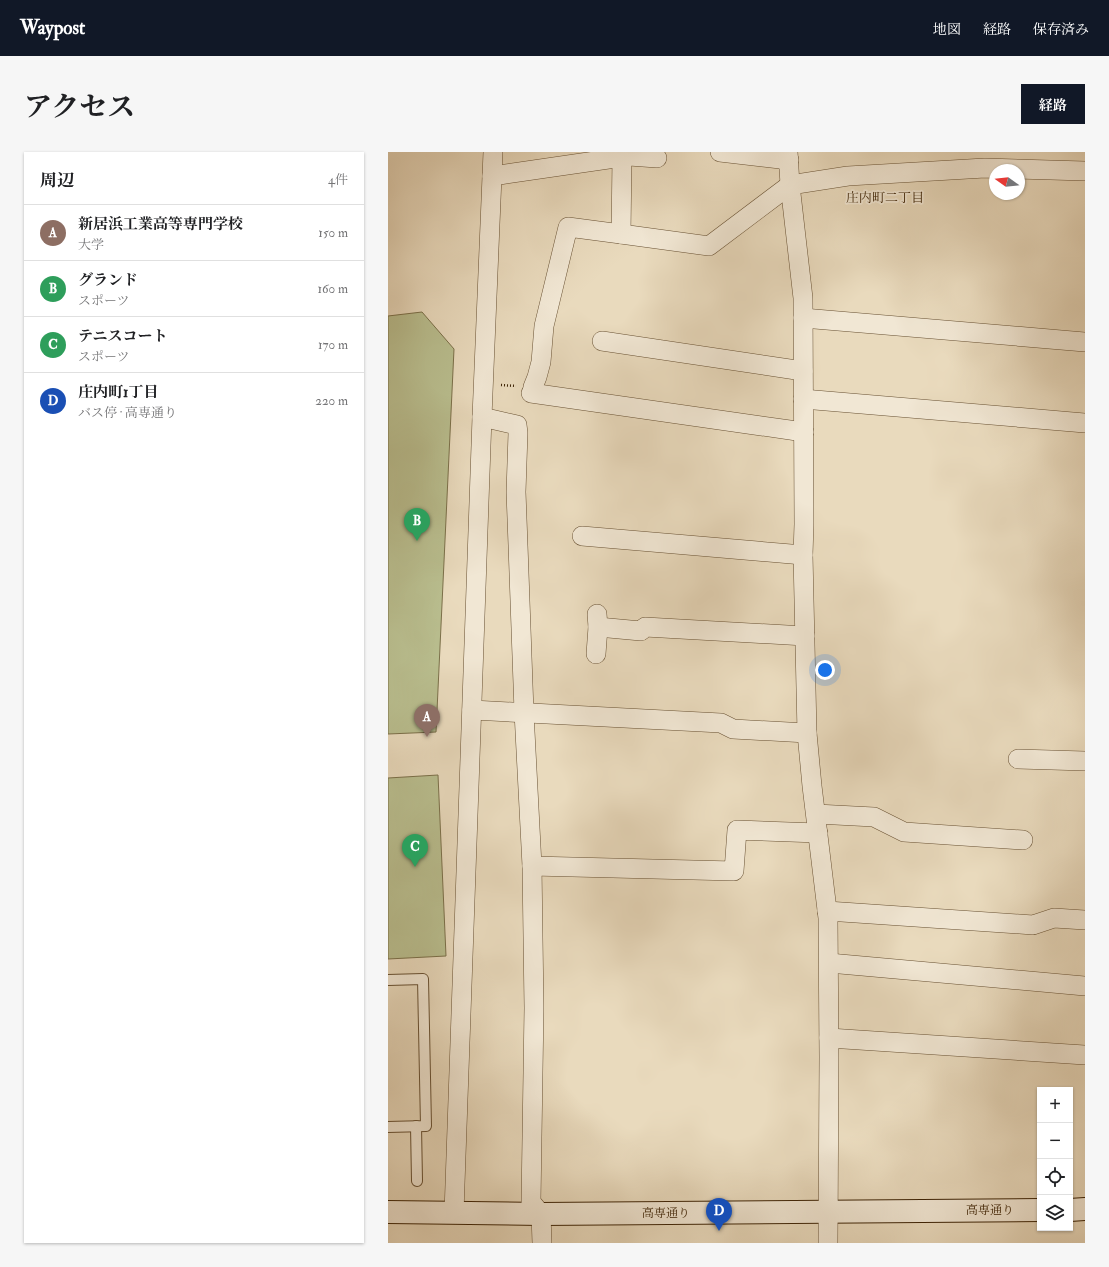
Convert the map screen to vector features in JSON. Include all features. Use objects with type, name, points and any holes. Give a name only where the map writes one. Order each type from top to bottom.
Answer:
[{"type":"street","points":[[454,1213],[482,417],[493,152]]},
{"type":"street","points":[[720,152],[788,156],[803,298],[803,554],[807,733],[827,911],[829,963],[828,1243]]},
{"type":"street","points":[[492,176],[629,156],[657,158]]},
{"type":"street","points":[[621,234],[622,158]]},
{"type":"street","points":[[804,432],[532,390],[541,362],[544,326],[568,227],[709,246],[790,185],[848,176],[985,168],[1085,171]]},
{"type":"street","points":[[803,318],[1085,342]]},
{"type":"street","points":[[602,341],[803,371]]},
{"type":"street","points":[[803,399],[1085,423]]},
{"type":"street","points":[[482,417],[517,425],[518,433],[516,492],[524,712],[532,866],[534,1008],[531,1202],[541,1214],[542,1243]]},
{"type":"street","points":[[582,536],[803,554]]},
{"type":"street","points":[[596,654],[597,621],[641,630],[645,627],[805,636]]},
{"type":"street","points":[[472,710],[721,723],[733,729],[807,733]]},
{"type":"street","points":[[1018,759],[1085,761]]},
{"type":"street","points":[[816,814],[874,817],[904,832],[1022,840]]},
{"type":"street","points":[[532,866],[734,871],[737,830],[818,833]]},
{"type":"street","points":[[827,911],[1033,926],[1054,918],[1085,920]]},
{"type":"street","points":[[829,963],[1085,986]]},
{"type":"street","points":[[829,1038],[1085,1056]]},
{"type":"street","name":"高専通り","points":[[388,1212],[541,1214],[1037,1210]]},
{"type":"street","points":[[1073,1210],[1085,1210]]},
{"type":"lane","points":[[388,980],[423,979],[426,1126],[388,1127]]},
{"type":"lane","points":[[416,1126],[417,1181]]},
{"type":"green space","points":[[422,312],[454,349],[436,732],[388,734],[388,316]]},
{"type":"green space","points":[[438,775],[446,956],[388,959],[388,778]]},
{"type":"place","name":"グランド","points":[[417,541]]},
{"type":"place","name":"新居浜工業高等専門学校","points":[[427,737]]},
{"type":"place","name":"テニスコート","points":[[415,867]]},
{"type":"place","name":"庄内町1丁目","points":[[719,1231]]},
{"type":"district","name":"庄内町二丁目","points":[[885,197]]}]
